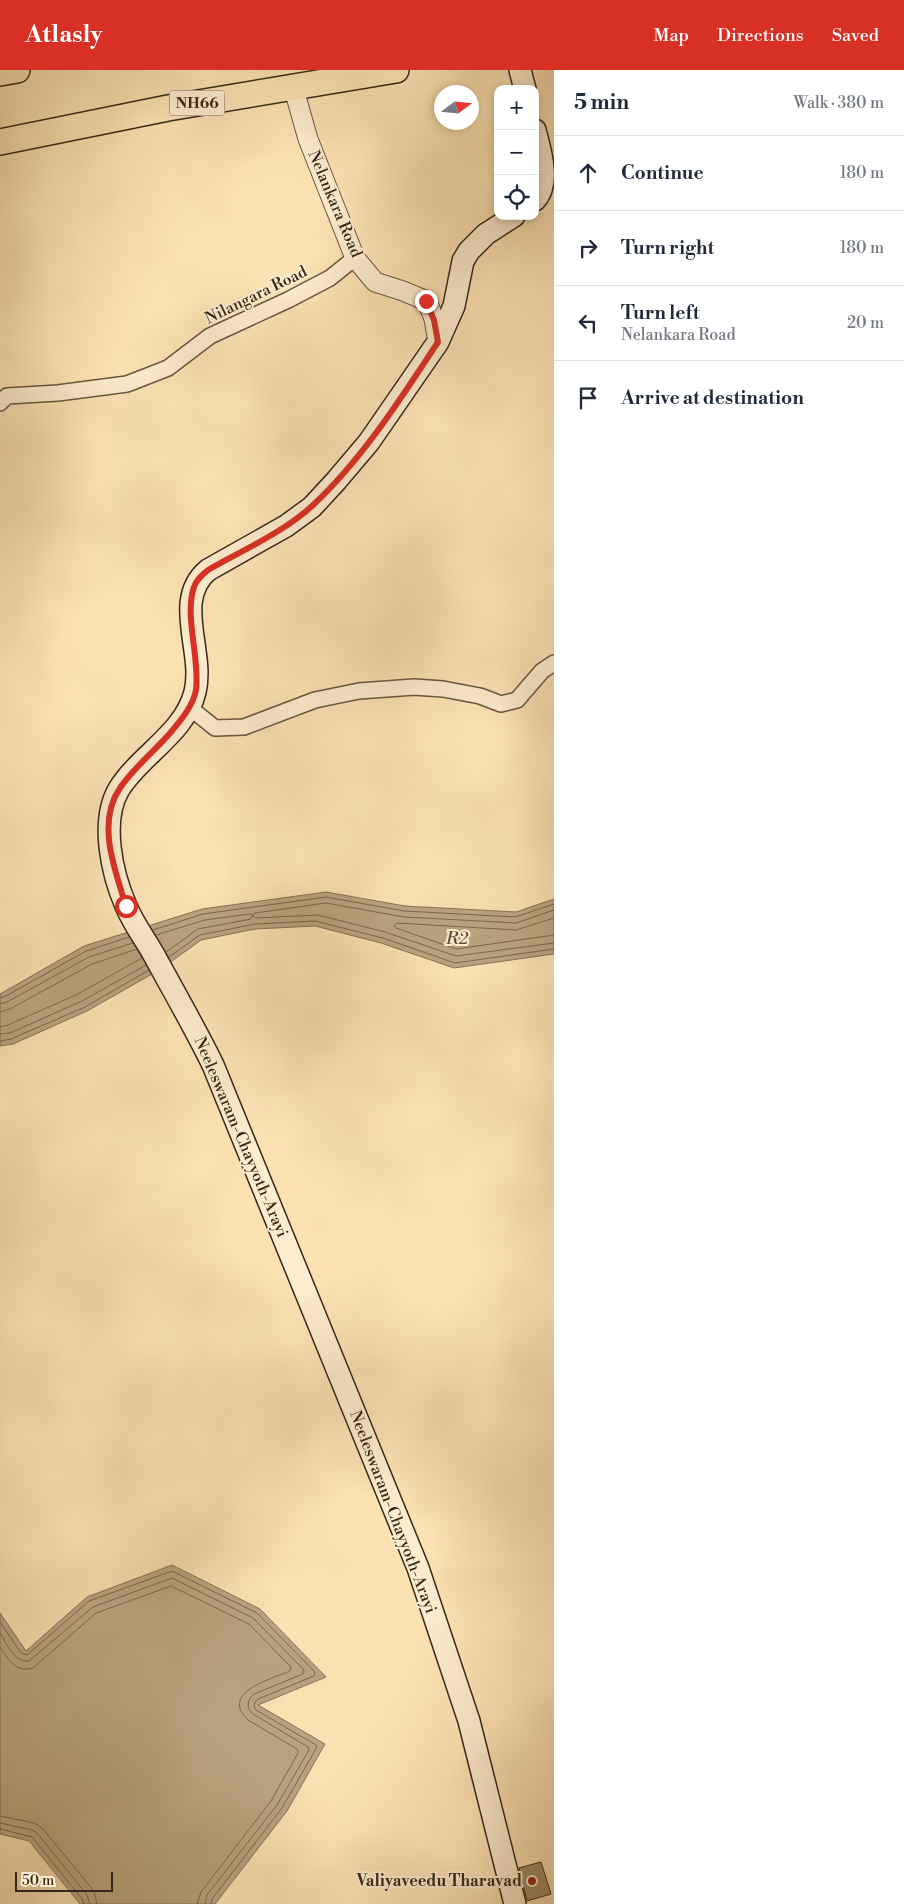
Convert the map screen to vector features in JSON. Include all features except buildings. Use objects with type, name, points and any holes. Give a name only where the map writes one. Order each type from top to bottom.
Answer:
[{"type":"highway","points":[[0,73],[17,70]]},
{"type":"highway","name":"NH66","points":[[0,142],[168,108],[396,70]]},
{"type":"main road","points":[[520,70],[524,85]]},
{"type":"main road","points":[[539,144],[549,180],[539,196]]},
{"type":"main road","name":"Neeleswaram-Chayyoth-Arayi","points":[[508,220],[486,234],[469,251],[463,261],[454,306],[438,342],[369,442],[312,507],[286,526],[199,577],[191,597],[197,676],[195,692],[189,707],[166,738],[119,789],[112,803],[108,829],[110,847],[126,906],[195,1028],[213,1065],[418,1568],[469,1721],[515,1904]]},
{"type":"street","name":"Nelankara Road","points":[[293,86],[308,139],[356,258],[375,282],[426,301],[434,320],[438,342]]},
{"type":"street","name":"Nilangara Road","points":[[0,403],[7,396],[58,393],[127,384],[168,368],[210,336],[288,300],[330,278],[356,258]]},
{"type":"street","points":[[189,707],[215,728],[244,727],[315,700],[359,691],[414,687],[443,689],[480,696],[501,704],[517,700],[542,671],[554,663]]},
{"type":"water","name":"R2","points":[[326,892],[405,906],[516,912],[554,899],[554,954],[454,968],[381,943],[315,926],[255,929],[201,940],[161,969],[87,1011],[13,1044],[0,1046],[0,994],[84,946],[202,909]]},
{"type":"water","points":[[172,1565],[260,1609],[326,1677],[258,1705],[325,1744],[287,1811],[215,1904],[80,1904],[29,1841],[0,1834],[0,1613],[26,1651],[87,1597]]},
{"type":"place","name":"Valiyaveedu Tharavad","points":[[532,1881]]},
{"type":"route","points":[[126,906],[110,847],[109,815],[112,803],[119,789],[182,718],[195,692],[197,657],[191,611],[191,597],[194,586],[199,577],[208,570],[286,526],[312,507],[369,442],[438,342],[434,320],[426,301]]}]
